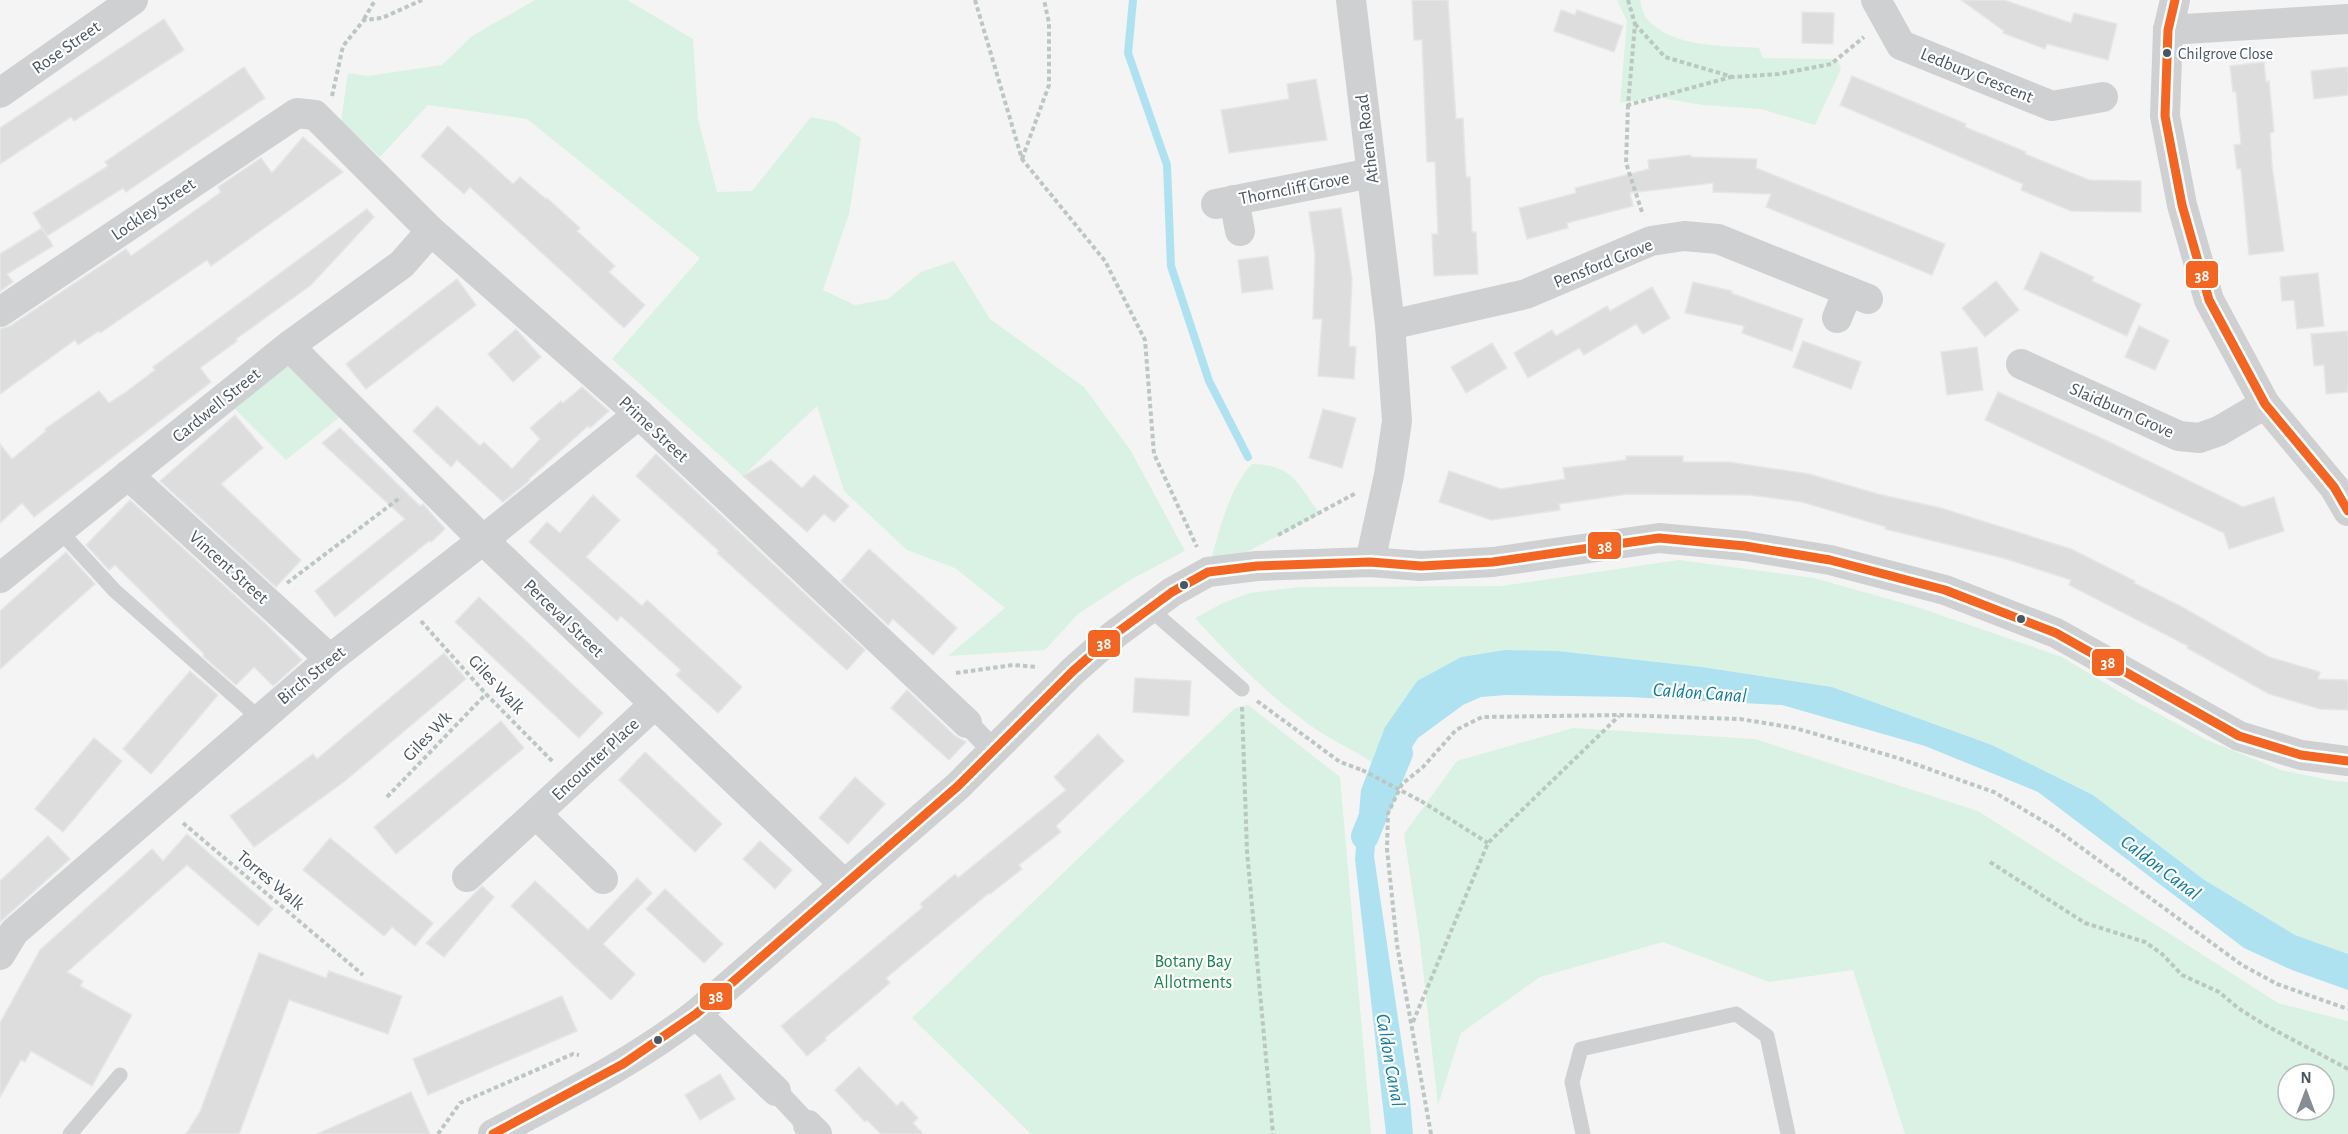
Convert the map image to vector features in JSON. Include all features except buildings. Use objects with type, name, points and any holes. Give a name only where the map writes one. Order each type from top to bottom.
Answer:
[{"type":"street","name":"Rose Street","points":[[1,91],[133,0]]},
{"type":"street","name":"Athena Road","points":[[1351,0],[1390,325],[1397,421],[1389,475],[1370,562]]},
{"type":"street","points":[[2175,0],[2168,30],[2165,116],[2182,205],[2209,300],[2265,404],[2334,487],[2348,511]]},
{"type":"street","name":"Ledbury Crescent","points":[[1880,7],[1901,45],[2052,106],[2087,108]]},
{"type":"street","points":[[2168,30],[2348,19]]},
{"type":"street","name":"Lockley Street","points":[[0,312],[297,113],[317,120]]},
{"type":"street","name":"Prime Street","points":[[317,120],[431,231],[639,414],[994,751]]},
{"type":"street","name":"Thorncliff Grove","points":[[1240,231],[1225,202],[1371,172]]},
{"type":"street","name":"Cardwell Street","points":[[0,578],[289,346],[402,264],[431,231]]},
{"type":"street","name":"Pensford Grove","points":[[1390,325],[1526,294],[1651,241],[1684,236],[1718,239],[1851,303]]},
{"type":"street","name":"Perceval Street","points":[[289,346],[483,540],[844,884]]},
{"type":"street","name":"Slaidburn Grove","points":[[2040,364],[2179,436],[2199,438],[2219,431],[2265,404]]},
{"type":"street","name":"Birch Street","points":[[0,955],[14,932],[259,718],[639,414]]},
{"type":"street","name":"Vincent Street","points":[[128,475],[330,659]]},
{"type":"street","points":[[493,1134],[624,1064],[666,1038],[958,786],[1073,671],[1116,634],[1172,592],[1208,572],[1257,566],[1370,562],[1421,566],[1493,562],[1659,538],[1745,546],[1830,560],[1945,590],[2055,633],[2239,736],[2301,755],[2348,761]]},
{"type":"street","name":"Encounter Place","points":[[467,877],[655,704]]},
{"type":"street","name":"Encounter Place","points":[[536,814],[603,879]]},
{"type":"street","points":[[696,1014],[812,1129]]},
{"type":"lane","points":[[59,530],[115,591],[259,718]]},
{"type":"lane","points":[[1150,609],[1242,689]]},
{"type":"lane","points":[[1583,1134],[1572,1082],[1581,1049],[1737,1014],[1767,1036],[1788,1134]]},
{"type":"lane","points":[[70,1134],[120,1075]]},
{"type":"path","points":[[364,20],[382,18],[422,0]]},
{"type":"path","points":[[975,0],[1022,159],[1105,261],[1145,340],[1154,454],[1208,572]]},
{"type":"path","points":[[1022,159],[1049,85],[1049,23],[1044,0]]},
{"type":"path","points":[[1628,0],[1635,24],[1626,163],[1651,241]]},
{"type":"path","points":[[317,120],[343,46],[364,20],[374,3]]},
{"type":"path","points":[[1628,105],[1733,77],[1779,74],[1831,64],[1865,37],[1880,7]]},
{"type":"path","points":[[1635,24],[1665,57],[1733,77]]},
{"type":"path","points":[[1273,538],[1389,475]]},
{"type":"path","points":[[265,600],[423,480]]},
{"type":"path","name":"Giles Walk","points":[[405,602],[486,694],[572,782]]},
{"type":"path","points":[[919,678],[1013,665],[1073,671]]},
{"type":"path","points":[[1242,689],[1340,762],[1362,770],[1421,801],[1488,843]]},
{"type":"path","points":[[1242,689],[1247,850],[1273,1134]]},
{"type":"path","name":"Giles Wk","points":[[387,796],[486,694]]},
{"type":"path","points":[[1412,1022],[1488,843],[1620,716]]},
{"type":"path","points":[[1431,1134],[1397,945],[1387,849],[1388,813],[1402,784],[1423,767],[1456,730],[1482,717],[1620,716],[1740,720],[1795,728],[1898,758],[1994,792],[2053,827],[2242,965],[2277,984],[2348,1009]]},
{"type":"path","name":"Torres Walk","points":[[161,805],[363,975]]},
{"type":"path","points":[[1990,862],[2085,923],[2145,942],[2162,954],[2182,975],[2219,992],[2238,1008],[2265,1025],[2348,1069]]},
{"type":"path","points":[[438,1134],[460,1103],[573,1054],[583,1055]]},
{"type":"green space","points":[[535,0],[627,0],[693,39],[698,119],[717,192],[752,191],[811,117],[836,122],[861,138],[849,214],[823,290],[855,305],[888,299],[921,272],[954,261],[990,319],[1084,387],[1131,451],[1185,551],[1130,580],[1078,614],[1045,650],[948,656],[1005,608],[955,568],[907,550],[844,491],[817,406],[743,476],[612,359],[700,258],[527,119],[428,105],[380,157],[341,121],[348,73],[368,76],[442,65],[472,36]]},
{"type":"green space","points":[[1617,0],[1640,0],[1646,18],[1657,28],[1684,40],[1699,44],[1759,48],[1763,58],[1837,59],[1841,69],[1815,125],[1761,109],[1702,105],[1657,97],[1620,103],[1627,21]]},
{"type":"green space","points":[[289,346],[351,408],[286,460],[224,398]]},
{"type":"green space","points":[[1252,464],[1266,465],[1286,472],[1299,485],[1320,514],[1208,572],[1230,500]]},
{"type":"green space","points":[[1679,560],[1814,578],[1917,607],[2062,657],[2133,700],[2207,740],[2281,770],[2348,782],[2348,954],[2295,935],[2203,879],[2093,795],[1992,745],[1832,687],[1702,667],[1558,651],[1505,650],[1461,657],[1417,681],[1385,727],[1372,762],[1320,732],[1286,707],[1239,664],[1195,618],[1225,602],[1250,593],[1300,587],[1502,586]]},
{"type":"green space","name":"Botany Bay Allotments","points":[[1248,705],[1340,777],[1371,1134],[1031,1134],[912,1018],[1235,708]]},
{"type":"green space","points":[[1573,728],[1755,739],[1978,811],[2278,1003],[2348,1021],[2348,1134],[1905,1134],[1853,970],[1769,982],[1663,942],[1540,977],[1461,1033],[1438,1105],[1419,934],[1404,834],[1457,761]]},
{"type":"water","points":[[1505,650],[1558,651],[1702,667],[1832,687],[1992,745],[2093,795],[2203,879],[2295,935],[2348,954],[2348,990],[2292,970],[2244,948],[2038,792],[1925,746],[1782,705],[1629,697],[1506,695],[1481,697],[1463,705],[1418,738],[1380,796],[1374,856],[1410,1099],[1413,1134],[1386,1134],[1355,859],[1361,790],[1385,727],[1417,681],[1461,657]]},
{"type":"waterway","points":[[1133,0],[1128,53],[1167,165],[1171,266],[1209,381],[1248,457]]},
{"type":"waterway","name":"Caldon Canal","points":[[1365,836],[1399,753]]},
{"type":"transit line","name":"38","points":[[2175,0],[2168,30],[2165,116],[2182,205],[2209,300],[2265,404],[2334,487],[2348,511]]},
{"type":"transit line","name":"38","points":[[493,1134],[623,1064],[696,1014],[958,786],[1073,671],[1115,634],[1172,592],[1208,572],[1257,566],[1370,562],[1421,566],[1493,562],[1659,538],[1745,546],[1830,560],[1945,590],[2056,633],[2239,736],[2301,755],[2348,761]]},
{"type":"place","name":"Chilgrove Close","points":[[2167,53]]}]
